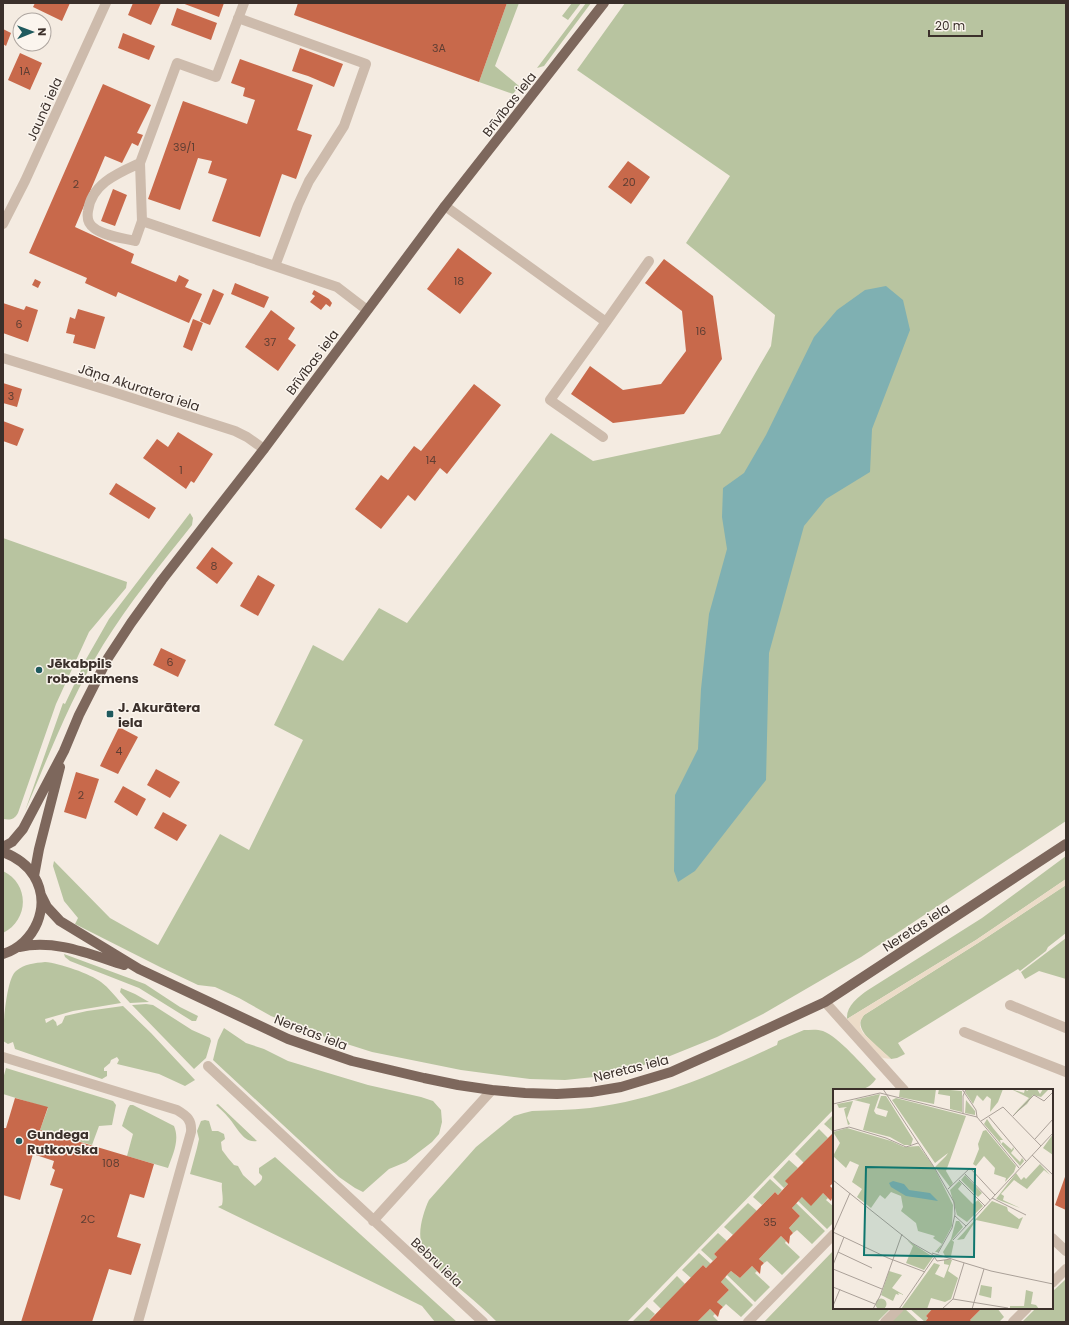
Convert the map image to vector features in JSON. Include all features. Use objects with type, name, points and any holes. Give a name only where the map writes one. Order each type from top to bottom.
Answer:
[{"type":"main road","name":"Brīvības iela","points":[[64,751],[79,715],[108,658],[162,580],[264,449],[445,206],[604,3]]},
{"type":"main road","points":[[3,847],[12,842],[23,829],[64,751]]},
{"type":"main road","points":[[34,876],[39,849],[64,751]]},
{"type":"main road","name":"Neretas iela","points":[[139,969],[281,1035],[332,1055],[370,1066],[424,1078],[492,1090],[549,1093],[591,1092],[621,1087],[671,1072],[703,1059],[825,1002],[1066,844]]},
{"type":"main road","points":[[3,852],[21,861],[34,876],[47,907],[60,921],[139,969]]},
{"type":"main road","points":[[8,954],[32,934],[40,915],[41,895]]},
{"type":"main road","points":[[8,954],[41,945],[62,946],[139,969]]},
{"type":"street","name":"Jaunā iela","points":[[3,224],[25,181],[106,3]]},
{"type":"street","points":[[140,163],[118,172],[105,181],[97,190],[91,199],[87,216],[89,223],[93,228],[109,235],[135,241],[142,221],[140,163],[177,63],[216,77],[244,3]]},
{"type":"street","points":[[238,18],[366,64],[344,126],[309,181],[298,205],[275,266]]},
{"type":"street","points":[[445,206],[606,322]]},
{"type":"street","points":[[142,221],[337,287],[367,310]]},
{"type":"street","points":[[603,437],[550,400],[649,261]]},
{"type":"street","name":"Jāņa Akuratera iela","points":[[3,358],[235,432],[247,437],[264,449]]},
{"type":"street","points":[[825,1002],[903,1089]]},
{"type":"street","points":[[1010,1005],[1066,1028]]},
{"type":"street","points":[[964,1032],[1066,1072]]},
{"type":"street","points":[[3,1057],[177,1110],[191,1122],[191,1132],[138,1322]]},
{"type":"street","name":"Bebru iela","points":[[208,1066],[483,1322]]},
{"type":"street","points":[[373,1221],[492,1090]]},
{"type":"street","points":[[748,1322],[833,1235]]},
{"type":"street","points":[[1053,1239],[1066,1250]]},
{"type":"street","points":[[1053,1282],[1066,1269]]},
{"type":"street","points":[[885,1322],[898,1309]]},
{"type":"street","points":[[1013,1322],[1026,1309]]},
{"type":"green space","points":[[507,3],[519,3],[495,66],[519,86],[513,94],[479,82]]},
{"type":"green space","points":[[572,3],[581,3],[568,20],[562,16]]},
{"type":"green space","points":[[586,3],[591,3],[544,66],[537,68]]},
{"type":"green space","points":[[625,3],[1066,3],[1066,821],[861,957],[763,1014],[717,1037],[670,1056],[632,1069],[594,1077],[565,1080],[530,1079],[461,1070],[372,1052],[328,1038],[271,1016],[239,998],[215,987],[198,985],[75,924],[78,918],[64,901],[53,866],[54,861],[110,918],[158,945],[220,834],[249,850],[303,740],[274,725],[313,645],[343,661],[379,608],[407,623],[551,433],[593,461],[720,434],[771,346],[775,315],[686,243],[730,176],[577,70]]},
{"type":"green space","points":[[190,513],[193,518],[192,525],[134,599],[113,629],[91,665],[61,726],[25,811],[63,703],[65,704],[81,668],[109,619]]},
{"type":"green space","points":[[3,538],[127,582],[126,588],[89,632],[56,704],[18,813],[12,819],[3,819]]},
{"type":"green space","points":[[1066,856],[1066,879],[976,940],[847,1019],[848,1010],[864,993],[982,918]]},
{"type":"green space","points":[[3,871],[12,877],[18,884],[22,893],[23,902],[22,911],[18,920],[12,927],[3,933]]},
{"type":"green space","points":[[1066,885],[1066,933],[1048,947],[1046,951],[1020,971],[1018,969],[898,1043],[905,1054],[897,1058],[891,1059],[868,1038],[861,1026],[861,1020],[864,1015]]},
{"type":"green space","points":[[1066,938],[1066,979],[1039,971],[1025,979],[1021,972]]},
{"type":"green space","points":[[64,954],[145,984],[180,1007],[198,1016],[196,1021],[192,1021],[139,988],[70,961]]},
{"type":"green space","points":[[45,962],[74,969],[96,979],[107,987],[121,1003],[73,1011],[45,1019],[46,1023],[53,1019],[57,1026],[62,1023],[65,1016],[123,1006],[151,1033],[195,1080],[185,1086],[159,1074],[117,1064],[119,1060],[117,1057],[111,1060],[110,1063],[104,1068],[104,1071],[107,1071],[107,1076],[102,1079],[15,1049],[13,1042],[8,1044],[3,1041],[7,993],[13,976],[16,971],[26,965]]},
{"type":"green space","points":[[121,988],[149,1002],[130,1003],[120,992]]},
{"type":"green space","points":[[132,1005],[153,1005],[192,1030],[210,1038],[211,1041],[206,1058],[194,1069]]},
{"type":"green space","points":[[224,1028],[246,1043],[264,1049],[288,1061],[368,1085],[433,1101],[441,1110],[442,1122],[439,1134],[432,1142],[406,1162],[389,1169],[363,1192],[339,1177],[213,1060],[218,1040]]},
{"type":"green space","points":[[804,1030],[821,1030],[829,1034],[843,1045],[876,1079],[872,1084],[863,1089],[833,1089],[833,1110],[627,1322],[497,1322],[446,1276],[428,1256],[421,1241],[420,1231],[423,1214],[429,1200],[476,1147],[514,1116],[532,1111],[583,1109],[616,1104],[663,1092],[731,1066],[777,1045],[778,1041]]},
{"type":"green space","points":[[6,1068],[113,1101],[116,1105],[112,1125],[99,1126],[92,1145],[40,1130],[48,1108],[3,1094],[3,1079]]},
{"type":"green space","points":[[218,1104],[257,1141],[248,1140],[244,1137],[231,1120],[216,1105]]},
{"type":"green space","points":[[130,1105],[133,1105],[174,1126],[176,1131],[176,1142],[168,1168],[127,1156],[133,1134],[122,1126]]},
{"type":"green space","points":[[833,1115],[833,1132],[824,1124]]},
{"type":"green space","points":[[201,1121],[209,1121],[212,1131],[218,1131],[224,1134],[225,1139],[221,1142],[222,1150],[234,1165],[238,1166],[243,1175],[255,1186],[261,1181],[262,1178],[259,1173],[259,1168],[275,1157],[457,1322],[435,1322],[422,1306],[218,1207],[222,1205],[223,1202],[222,1183],[190,1174],[199,1139],[197,1131]]},
{"type":"green space","points":[[819,1129],[828,1138],[804,1163],[795,1154]]},
{"type":"green space","points":[[789,1160],[798,1168],[786,1181],[788,1184],[784,1188],[773,1177]]},
{"type":"green space","points":[[770,1179],[782,1190],[778,1195],[775,1192],[762,1205],[753,1197]]},
{"type":"green space","points":[[823,1193],[828,1198],[826,1200],[833,1206],[833,1223],[827,1229],[798,1201],[802,1197]]},
{"type":"green space","points":[[748,1203],[757,1211],[733,1235],[724,1227]]},
{"type":"green space","points":[[796,1203],[825,1231],[812,1244],[797,1230],[793,1233],[789,1228],[800,1216],[792,1208]]},
{"type":"green space","points":[[718,1233],[727,1241],[714,1254],[717,1257],[713,1261],[701,1250]]},
{"type":"green space","points":[[781,1236],[786,1241],[785,1243],[800,1257],[782,1275],[767,1261],[764,1263],[759,1259]]},
{"type":"green space","points":[[833,1251],[833,1309],[890,1309],[877,1322],[764,1322]]},
{"type":"green space","points":[[699,1253],[711,1264],[706,1268],[703,1265],[691,1278],[682,1270]]},
{"type":"green space","points":[[752,1266],[757,1271],[755,1273],[770,1287],[755,1302],[727,1275],[731,1271],[740,1278]]},
{"type":"green space","points":[[677,1276],[685,1284],[661,1309],[653,1301]]},
{"type":"green space","points":[[725,1277],[753,1305],[741,1317],[726,1304],[723,1307],[717,1302],[729,1290],[721,1282]]},
{"type":"green space","points":[[1066,1279],[1066,1322],[1022,1322],[1035,1309],[1053,1309],[1053,1291]]},
{"type":"green space","points":[[647,1307],[655,1314],[648,1322],[632,1322]]},
{"type":"green space","points":[[710,1309],[715,1314],[713,1316],[719,1322],[697,1322]]},
{"type":"green space","points":[[903,1309],[905,1309],[919,1322],[891,1322]]},
{"type":"green space","points":[[910,1309],[932,1309],[926,1316],[928,1318],[925,1322]]},
{"type":"green space","points":[[981,1309],[998,1309],[1004,1317],[999,1322],[972,1322],[970,1320]]},
{"type":"shaded area","points":[[1066,879],[1066,885],[864,1015],[860,1022],[860,1027],[863,1033],[891,1059],[880,1056],[847,1019],[976,940]]},
{"type":"water","points":[[886,286],[903,300],[910,330],[872,429],[870,472],[826,499],[804,526],[769,653],[766,780],[695,871],[678,882],[674,871],[675,795],[698,749],[701,689],[709,614],[727,549],[722,517],[723,488],[744,473],[766,435],[814,337],[837,310],[865,290]]},
{"type":"building","points":[[35,3],[70,3],[62,21],[52,16],[52,12],[43,12],[33,7]]},
{"type":"building","points":[[133,3],[161,3],[151,25],[128,15]]},
{"type":"building","points":[[182,3],[224,3],[219,17]]},
{"type":"building","points":[[298,3],[507,3],[479,82],[294,15]]},
{"type":"building","points":[[177,8],[217,23],[211,40],[171,25]]},
{"type":"building","points":[[3,29],[11,33],[6,46],[3,44]]},
{"type":"building","points":[[123,33],[155,46],[149,60],[118,48]]},
{"type":"building","points":[[300,48],[343,64],[334,87],[292,71]]},
{"type":"building","points":[[20,53],[42,63],[30,90],[8,80]]},
{"type":"building","points":[[240,59],[313,85],[297,130],[312,135],[296,179],[282,174],[260,237],[212,221],[227,179],[208,173],[212,161],[198,158],[180,210],[148,199],[183,101],[247,124],[255,100],[243,96],[245,88],[231,83]]},
{"type":"building","points":[[103,84],[151,105],[137,133],[143,135],[138,146],[132,143],[122,163],[105,156],[75,227],[134,254],[131,263],[176,282],[179,275],[189,280],[185,287],[202,294],[189,323],[118,292],[116,297],[85,283],[87,278],[29,253]]},
{"type":"building","points":[[628,161],[650,177],[631,204],[608,187]]},
{"type":"building","points":[[113,189],[127,195],[115,226],[101,221]]},
{"type":"building","points":[[458,248],[492,273],[460,314],[427,289]]},
{"type":"building","points":[[664,259],[713,296],[722,359],[684,414],[613,423],[571,394],[590,366],[623,390],[661,384],[686,351],[682,311],[645,283]]},
{"type":"building","points":[[35,279],[41,282],[38,288],[32,285]]},
{"type":"building","points":[[235,283],[269,297],[264,308],[231,294]]},
{"type":"building","points":[[213,289],[224,294],[210,325],[200,321]]},
{"type":"building","points":[[314,290],[329,299],[332,303],[330,307],[326,304],[321,310],[310,302],[315,296],[312,294]]},
{"type":"building","points":[[3,303],[24,310],[26,306],[38,310],[28,342],[3,333]]},
{"type":"building","points":[[78,309],[105,317],[95,349],[73,343],[75,335],[66,333],[70,317],[75,319]]},
{"type":"building","points":[[271,310],[295,328],[288,339],[296,345],[278,371],[245,347]]},
{"type":"building","points":[[193,319],[203,323],[192,351],[183,347]]},
{"type":"building","points":[[3,383],[22,389],[17,407],[3,403]]},
{"type":"building","points":[[474,384],[501,405],[447,474],[440,468],[415,501],[408,495],[381,529],[355,509],[381,475],[388,480],[414,446],[421,451]]},
{"type":"building","points":[[3,421],[24,429],[17,446],[3,441]]},
{"type":"building","points":[[178,432],[213,454],[194,483],[191,481],[186,489],[143,458],[157,439],[168,447]]},
{"type":"building","points":[[116,483],[156,508],[149,519],[109,494]]},
{"type":"building","points":[[212,547],[233,563],[217,584],[196,568]]},
{"type":"building","points":[[258,575],[275,585],[258,616],[240,606]]},
{"type":"building","points":[[161,648],[186,660],[178,677],[153,665]]},
{"type":"building","points":[[119,727],[138,737],[118,774],[100,766]]},
{"type":"building","points":[[156,769],[180,782],[170,798],[147,785]]},
{"type":"building","points":[[76,772],[99,779],[86,819],[64,812]]},
{"type":"building","points":[[123,786],[146,799],[137,816],[114,802]]},
{"type":"building","points":[[163,812],[187,825],[177,841],[154,828]]},
{"type":"building","points":[[15,1098],[48,1107],[40,1130],[154,1164],[144,1198],[130,1194],[117,1237],[141,1244],[131,1275],[109,1269],[92,1322],[21,1322],[63,1189],[50,1185],[55,1170],[52,1168],[54,1161],[33,1154],[20,1200],[3,1195],[3,1128],[6,1128]]},
{"type":"building","points":[[833,1133],[833,1183],[830,1186],[833,1189],[833,1195],[831,1201],[823,1193],[811,1206],[802,1197],[792,1208],[800,1216],[789,1228],[793,1233],[790,1236],[789,1244],[781,1236],[759,1259],[764,1263],[761,1266],[760,1274],[752,1266],[740,1278],[731,1271],[721,1282],[729,1290],[717,1302],[723,1307],[720,1310],[718,1317],[710,1309],[697,1322],[648,1322],[703,1265],[706,1268],[717,1257],[714,1254],[775,1192],[778,1195],[788,1184],[785,1181]]},
{"type":"building","points":[[1066,1174],[1066,1210],[1055,1205]]},
{"type":"building","points":[[932,1309],[981,1309],[970,1320],[972,1322],[925,1322],[928,1318],[926,1316]]},
{"type":"place","name":"Jēkabpils robežakmens","points":[[39,670]]},
{"type":"place","name":"J. Akurātera iela","points":[[110,714]]},
{"type":"place","name":"Gundega Rutkovska","points":[[19,1141]]}]
